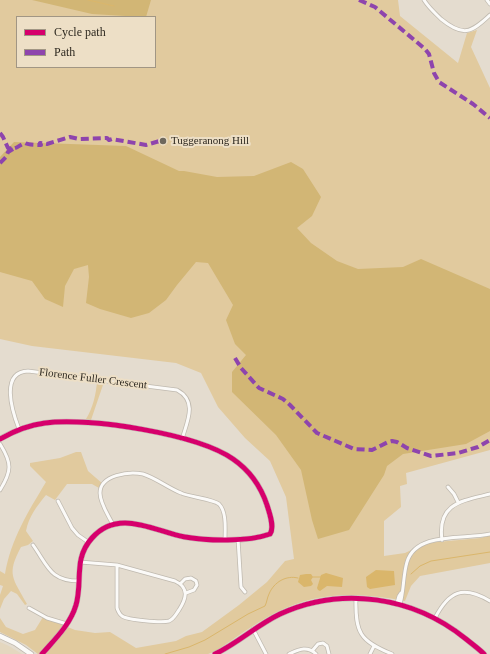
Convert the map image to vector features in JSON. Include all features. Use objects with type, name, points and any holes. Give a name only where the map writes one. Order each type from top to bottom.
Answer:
[{"type":"street","points":[[424,0],[432,11],[450,26],[458,30],[464,31],[473,29],[490,15]]},
{"type":"street","points":[[487,0],[490,4]]},
{"type":"street","name":"Florence Fuller Crescent","points":[[7,385],[15,374],[28,371],[177,390],[187,398],[190,407],[182,439]]},
{"type":"street","points":[[6,392],[20,430]]},
{"type":"street","points":[[0,439],[20,430],[44,423],[74,422],[124,427],[182,439],[214,449],[234,460],[248,472],[262,493],[270,515],[272,532],[268,535],[238,539],[225,540],[185,537],[124,522],[102,529],[88,542],[83,552],[80,562],[76,603],[67,624],[42,654]]},
{"type":"street","points":[[0,444],[6,453],[10,465],[8,476],[0,490]]},
{"type":"street","points":[[113,525],[101,498],[100,493],[102,487],[107,481],[119,474],[136,473],[151,478],[182,494],[218,503],[224,512],[225,540]]},
{"type":"street","points":[[448,487],[458,502]]},
{"type":"street","points":[[442,540],[443,518],[450,508],[458,502],[490,494]]},
{"type":"street","points":[[58,501],[72,528],[78,535],[88,542]]},
{"type":"street","points":[[398,604],[398,596],[401,593],[406,565],[411,552],[424,542],[490,534]]},
{"type":"street","points":[[238,539],[240,587],[245,592]]},
{"type":"street","points":[[33,545],[54,574],[63,580],[79,580]]},
{"type":"street","points":[[80,562],[116,565],[154,575],[180,584],[186,593],[184,602],[176,616],[168,621],[162,622],[124,617],[118,613],[116,565]]},
{"type":"street","points":[[180,584],[187,578],[192,578],[196,581],[194,590],[186,593]]},
{"type":"street","points":[[435,618],[446,601],[456,594],[468,592],[474,593],[490,601]]},
{"type":"street","points":[[356,598],[356,617],[362,635],[374,646],[392,654]]},
{"type":"street","points":[[216,654],[274,617],[295,608],[325,600],[356,598],[381,600],[398,604],[435,618],[476,645],[483,654]]},
{"type":"street","points":[[29,608],[47,618],[67,624]]},
{"type":"street","points":[[253,630],[266,654]]},
{"type":"street","points":[[0,636],[20,646],[31,654]]},
{"type":"street","points":[[312,651],[316,645],[323,643],[327,646],[329,654]]},
{"type":"street","points":[[370,654],[374,646]]},
{"type":"street","points":[[288,654],[304,648],[316,654]]},
{"type":"shaded area","points":[[0,0],[398,0],[400,16],[458,63],[467,33],[477,30],[471,47],[490,88],[490,450],[406,473],[407,484],[400,486],[401,507],[384,521],[384,556],[405,553],[426,543],[481,538],[490,535],[490,563],[420,576],[411,586],[405,601],[371,596],[339,595],[323,597],[291,606],[252,626],[216,651],[208,654],[38,654],[26,645],[0,632],[0,618],[6,627],[23,634],[35,630],[43,617],[75,630],[95,633],[110,632],[136,648],[176,641],[186,636],[202,632],[267,582],[285,561],[294,559],[286,497],[270,461],[245,438],[218,407],[201,373],[176,363],[32,346],[0,339]]},
{"type":"shaded area","points":[[32,0],[151,0],[146,16],[92,14]]},
{"type":"shaded area","points":[[14,142],[126,146],[179,171],[217,177],[254,176],[291,162],[303,169],[321,197],[312,216],[297,228],[311,243],[337,261],[358,269],[403,267],[421,259],[490,289],[490,431],[466,444],[403,454],[387,466],[384,475],[349,530],[318,539],[312,520],[301,470],[276,435],[232,392],[232,372],[246,355],[235,344],[226,320],[233,305],[208,263],[196,262],[166,300],[149,313],[131,318],[100,309],[86,303],[89,277],[88,265],[74,269],[65,286],[63,307],[45,299],[32,281],[0,272],[0,157]]},
{"type":"shaded area","points":[[97,382],[104,382],[91,420],[86,419],[94,401]]},
{"type":"shaded area","points":[[76,452],[81,452],[88,471],[103,484],[99,488],[92,484],[67,484],[55,500],[46,495],[34,512],[27,526],[26,531],[33,541],[28,545],[21,547],[14,564],[13,576],[27,604],[25,605],[17,594],[11,591],[4,599],[0,609],[0,595],[3,586],[0,585],[0,571],[5,574],[11,549],[16,537],[46,482],[30,466],[30,463],[60,458]]},
{"type":"shaded area","points":[[376,570],[394,571],[395,585],[370,589],[367,587],[366,577]]},
{"type":"shaded area","points":[[326,573],[343,578],[342,587],[327,586],[320,591],[318,590],[317,588],[321,575]]},
{"type":"shaded area","points":[[311,574],[313,577],[311,580],[313,584],[311,586],[304,587],[298,582],[300,575]]},
{"type":"shaded area","points":[[0,642],[9,646],[22,654],[0,654]]},
{"type":"waterway","points":[[88,0],[114,6]]},
{"type":"waterway","points":[[411,574],[420,566],[431,561],[490,552]]},
{"type":"waterway","points":[[313,577],[321,577]]},
{"type":"waterway","points":[[165,654],[189,647],[205,640],[248,614],[265,606],[271,590],[277,583],[281,580],[289,578],[298,578]]},
{"type":"marked path","points":[[359,0],[375,7],[425,49],[429,54],[434,73],[439,82],[473,104],[490,118]]},
{"type":"marked path","points":[[0,133],[8,148],[15,148],[25,143],[30,145],[41,145],[40,143],[47,144],[70,137],[79,139],[107,138],[109,140],[112,139],[146,145],[163,140]]},
{"type":"marked path","points":[[0,163],[6,157],[8,152],[13,149]]},
{"type":"marked path","points":[[235,358],[241,368],[259,388],[283,399],[317,433],[354,449],[372,450],[392,441],[431,456],[458,453],[478,447],[490,440]]},
{"type":"cycle path","points":[[0,439],[33,425],[65,422],[115,425],[142,429],[195,442],[216,450],[233,459],[244,468],[254,479],[261,492],[267,505],[271,520],[272,528],[270,534],[240,540],[216,540],[185,537],[137,524],[125,523],[113,524],[102,529],[92,538],[82,554],[80,562],[78,596],[70,619],[62,631],[42,654]]},
{"type":"cycle path","points":[[215,654],[232,645],[263,623],[280,614],[303,605],[327,600],[352,598],[376,600],[400,605],[423,613],[445,624],[484,654]]},
{"type":"place","name":"Tuggeranong Hill","points":[[163,141]]}]
